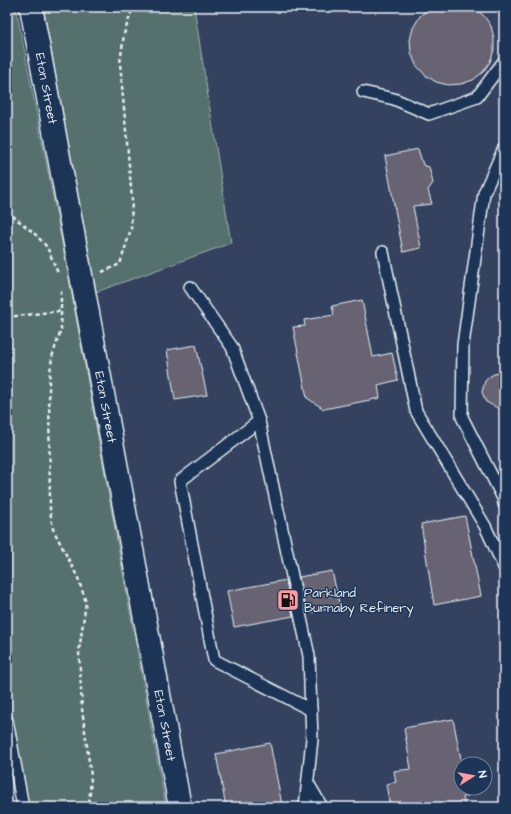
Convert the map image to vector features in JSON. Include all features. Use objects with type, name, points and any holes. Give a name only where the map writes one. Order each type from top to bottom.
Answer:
[{"type":"street","name":"Eton Street","points":[[31,7],[180,807]]},
{"type":"lane","points":[[363,92],[394,99],[429,114],[477,97],[504,61]]},
{"type":"lane","points":[[504,148],[484,193],[463,345],[462,417],[503,498],[504,504]]},
{"type":"lane","points":[[383,252],[416,411],[485,526],[504,567]]},
{"type":"lane","points":[[190,287],[232,347],[260,421],[309,656],[312,740],[305,807]]},
{"type":"lane","points":[[260,421],[180,481],[214,660],[311,710]]},
{"type":"lane","points":[[7,720],[23,807]]},
{"type":"lane","points":[[308,783],[322,807]]},
{"type":"path","points":[[99,273],[120,264],[131,229],[132,199],[120,63],[124,34],[133,7]]},
{"type":"path","points":[[7,211],[36,235],[43,243],[58,274]]},
{"type":"path","points":[[61,288],[61,330],[52,357],[49,380],[50,510],[53,529],[78,578],[86,602],[79,651],[82,710],[92,776],[89,807]]},
{"type":"path","points":[[7,317],[60,311]]},
{"type":"shaded area","points":[[194,7],[504,7],[504,807],[194,807],[96,292],[231,243]]},
{"type":"green space","points":[[7,7],[16,7],[69,279],[166,807],[23,807],[7,720]]},
{"type":"green space","points":[[43,7],[194,7],[231,243],[96,292]]},
{"type":"building","points":[[430,7],[474,7],[484,16],[491,26],[494,38],[494,50],[490,62],[483,72],[473,80],[461,84],[448,85],[436,82],[425,75],[416,65],[411,53],[410,40],[413,28],[420,16]]},
{"type":"building","points":[[418,149],[423,165],[429,167],[433,183],[428,190],[432,204],[413,206],[421,248],[403,252],[385,156]]},
{"type":"building","points":[[362,300],[373,357],[392,353],[398,380],[378,385],[380,398],[324,409],[307,398],[293,327],[305,326],[304,320],[334,315],[332,306]]},
{"type":"building","points":[[196,345],[207,395],[175,400],[167,350]]},
{"type":"building","points":[[504,372],[504,411],[486,402],[482,392],[485,381],[489,377],[494,374]]},
{"type":"building","points":[[465,516],[481,596],[434,605],[421,524]]},
{"type":"building","points":[[332,571],[340,607],[307,613],[299,577]]},
{"type":"building","points":[[286,580],[293,616],[234,627],[227,591]]},
{"type":"building","points":[[453,719],[460,756],[453,756],[453,796],[468,796],[463,797],[465,807],[390,807],[386,784],[396,782],[394,771],[411,769],[404,728]]},
{"type":"building","points":[[270,743],[282,805],[272,807],[226,807],[216,754]]},
{"type":"place","name":"Parkland Burnaby Refinery","points":[[288,600]]}]
